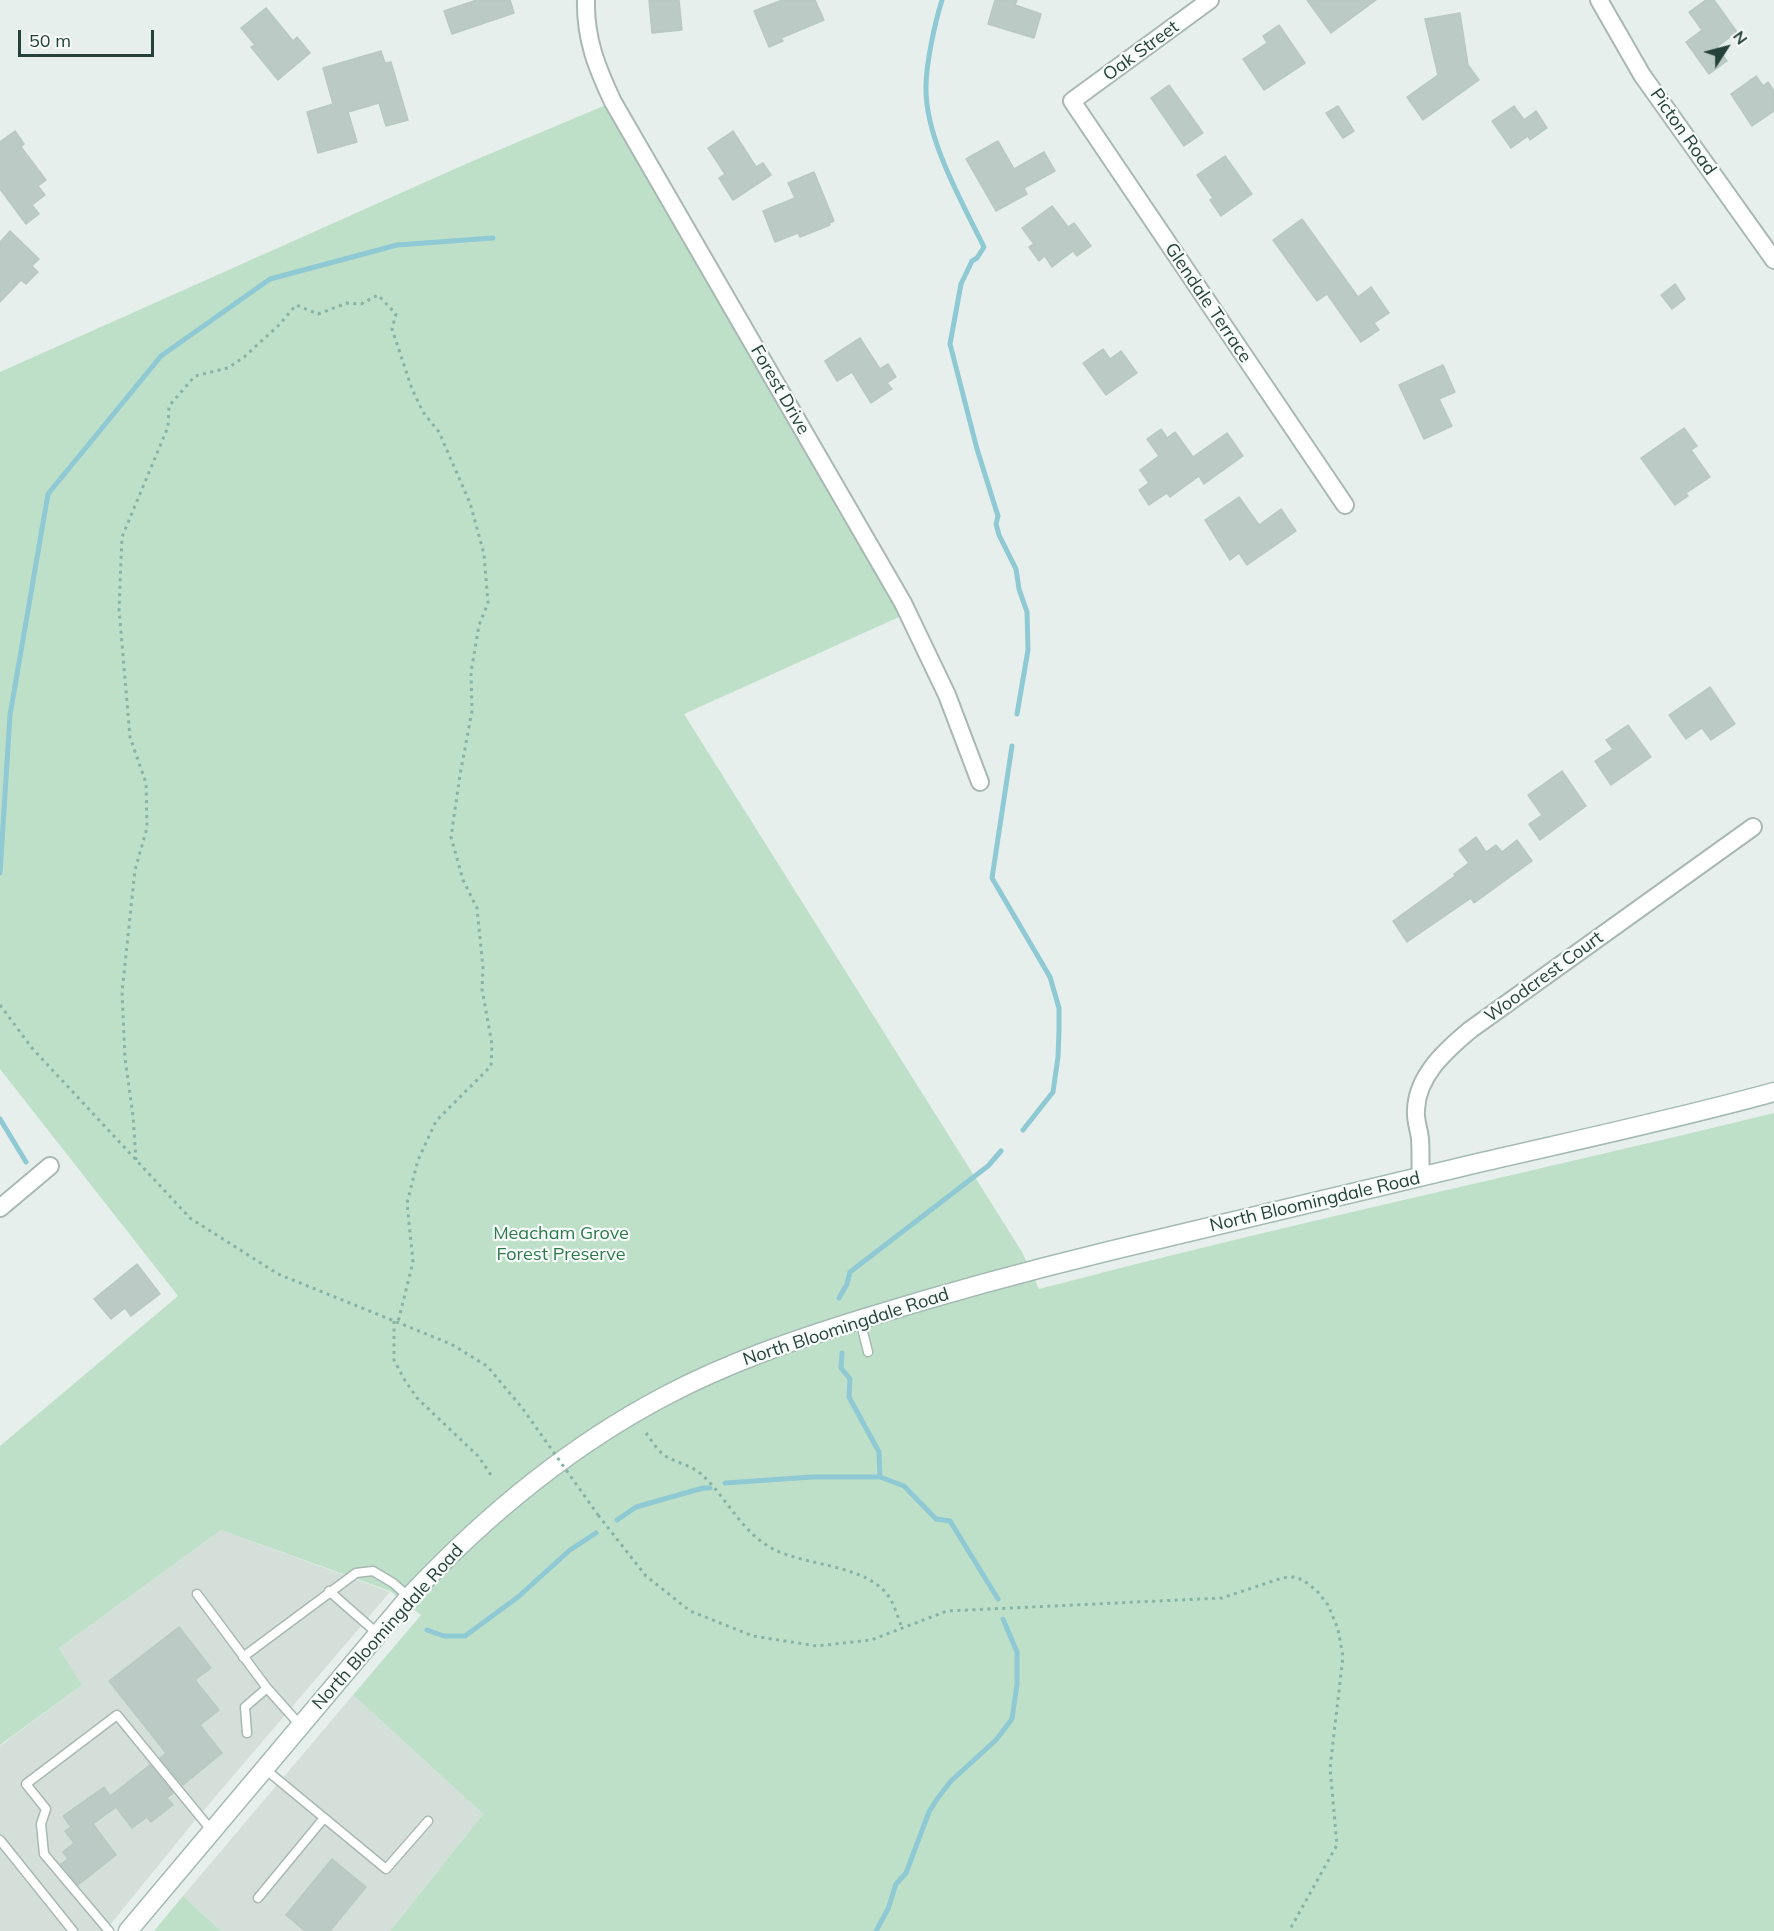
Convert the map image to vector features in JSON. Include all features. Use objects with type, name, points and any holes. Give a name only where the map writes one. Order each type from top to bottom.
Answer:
[{"type":"main road","name":"North Bloomingdale Road","points":[[128,1931],[409,1597],[452,1552],[508,1502],[573,1452],[666,1395],[738,1362],[810,1335],[1050,1265],[1774,1092]]},
{"type":"street","name":"Forest Drive","points":[[586,0],[586,22],[595,64],[613,102],[903,603],[947,695],[980,782]]},
{"type":"street","name":"Oak Street","points":[[1072,101],[1210,0]]},
{"type":"street","name":"Picton Road","points":[[1599,0],[1642,75],[1774,260]]},
{"type":"street","name":"Glendale Terrace","points":[[1072,101],[1345,505]]},
{"type":"street","name":"Woodcrest Court","points":[[1421,1176],[1420,1139],[1416,1111],[1420,1089],[1430,1070],[1449,1048],[1470,1030],[1753,827]]},
{"type":"street","points":[[0,1208],[50,1167]]},
{"type":"lane","points":[[860,1319],[868,1352]]},
{"type":"lane","points":[[243,1657],[356,1573],[373,1571],[393,1582],[409,1597]]},
{"type":"lane","points":[[329,1591],[378,1634]]},
{"type":"lane","points":[[197,1594],[267,1688],[301,1726]]},
{"type":"lane","points":[[247,1733],[245,1707],[267,1688]]},
{"type":"lane","points":[[109,1931],[44,1854],[41,1824],[46,1809],[26,1784],[117,1715],[212,1831]]},
{"type":"lane","points":[[265,1768],[386,1869],[428,1821]]},
{"type":"lane","points":[[258,1898],[324,1818]]},
{"type":"lane","points":[[0,1840],[73,1931]]},
{"type":"path","points":[[136,1160],[125,1058],[122,992],[135,870],[147,828],[146,783],[130,737],[118,609],[122,537],[168,427],[169,406],[195,376],[228,368],[244,357],[296,305],[318,314],[347,303],[361,303],[378,294],[396,314],[392,329],[412,389],[423,412],[439,432],[470,503],[484,554],[488,603],[479,625],[471,672],[472,711],[459,775],[451,837],[463,880],[477,908],[483,968],[482,989],[492,1044],[491,1066],[436,1120],[418,1160],[407,1203],[413,1262],[396,1322],[394,1360],[417,1398],[478,1456],[490,1475]]},
{"type":"path","points":[[0,1005],[32,1048],[190,1218],[278,1274],[451,1344],[487,1366],[523,1409],[598,1515],[646,1576],[690,1611],[753,1636],[817,1646],[871,1640],[947,1611],[1222,1598],[1282,1578],[1293,1577],[1303,1580],[1317,1591],[1328,1605],[1338,1629],[1343,1657],[1329,1768],[1337,1845],[1289,1931]]},
{"type":"path","points":[[646,1433],[658,1450],[667,1457],[699,1472],[719,1493],[739,1521],[772,1549],[792,1557],[847,1571],[871,1581],[892,1602],[902,1628]]},
{"type":"shaded area","points":[[221,1530],[390,1592],[192,1824],[105,1931],[0,1931],[0,1746],[82,1685],[59,1648]]},
{"type":"shaded area","points":[[353,1695],[483,1814],[390,1931],[221,1931],[183,1896]]},
{"type":"green space","name":"Meacham Grove Forest Preserve","points":[[613,102],[908,613],[684,714],[1022,1252],[1039,1289],[1222,1243],[1774,1113],[1774,1931],[390,1931],[483,1814],[353,1695],[421,1615],[390,1591],[221,1530],[59,1648],[82,1685],[0,1745],[0,1446],[178,1296],[0,1069],[0,372],[468,163]]},
{"type":"green space","points":[[183,1896],[221,1931],[154,1931]]},
{"type":"building","points":[[477,0],[510,0],[514,13],[452,34],[444,11]]},
{"type":"building","points":[[649,0],[679,0],[682,30],[652,33]]},
{"type":"building","points":[[782,0],[815,0],[824,20],[781,38],[783,41],[769,47],[754,11]]},
{"type":"building","points":[[995,0],[1017,0],[1015,5],[1041,14],[1034,38],[988,24]]},
{"type":"building","points":[[1307,0],[1376,0],[1331,33]]},
{"type":"building","points":[[1706,0],[1714,0],[1737,32],[1717,47],[1727,61],[1709,74],[1686,42],[1702,30],[1689,12]]},
{"type":"building","points":[[266,8],[293,41],[297,37],[310,53],[278,80],[251,47],[255,45],[241,28]]},
{"type":"building","points":[[1460,13],[1468,65],[1479,80],[1423,120],[1407,97],[1438,75],[1425,19]]},
{"type":"building","points":[[1279,25],[1305,63],[1264,90],[1243,59],[1267,43],[1263,36]]},
{"type":"building","points":[[381,51],[385,63],[391,62],[408,120],[386,126],[379,103],[348,112],[357,142],[318,153],[307,112],[333,104],[323,68]]},
{"type":"building","points":[[1756,76],[1763,86],[1768,82],[1774,91],[1774,111],[1752,126],[1731,94]]},
{"type":"building","points":[[1169,85],[1203,133],[1184,146],[1151,98]]},
{"type":"building","points":[[1338,106],[1354,131],[1343,138],[1326,113]]},
{"type":"building","points":[[1514,106],[1524,120],[1536,111],[1547,128],[1530,140],[1528,136],[1511,148],[1492,121]]},
{"type":"building","points":[[15,131],[24,144],[21,147],[46,180],[38,186],[45,195],[32,205],[39,214],[26,224],[0,189],[0,142]]},
{"type":"building","points":[[733,131],[756,167],[763,163],[771,175],[733,200],[719,178],[725,174],[708,148]]},
{"type":"building","points":[[998,141],[1014,169],[1044,152],[1055,171],[1024,188],[1027,194],[996,211],[966,159]]},
{"type":"building","points":[[1225,156],[1252,194],[1221,216],[1210,200],[1213,198],[1197,175]]},
{"type":"building","points":[[814,172],[834,221],[829,223],[830,225],[800,237],[798,233],[775,242],[763,211],[795,198],[788,183]]},
{"type":"building","points":[[1052,206],[1068,227],[1074,223],[1091,246],[1077,256],[1073,251],[1052,267],[1045,256],[1039,261],[1029,247],[1034,244],[1022,228]]},
{"type":"building","points":[[1302,219],[1358,297],[1371,287],[1389,313],[1374,323],[1379,330],[1361,342],[1327,294],[1317,301],[1273,240]]},
{"type":"building","points":[[10,231],[39,259],[32,266],[38,272],[26,284],[21,280],[0,302],[0,242]]},
{"type":"building","points":[[1675,284],[1685,299],[1672,309],[1661,295]]},
{"type":"building","points":[[860,338],[880,369],[888,364],[896,377],[887,383],[892,389],[871,403],[852,372],[837,381],[825,361]]},
{"type":"building","points":[[1103,349],[1110,359],[1121,351],[1137,373],[1106,395],[1083,363]]},
{"type":"building","points":[[1443,365],[1455,392],[1439,399],[1452,426],[1424,439],[1399,385]]},
{"type":"building","points":[[1684,428],[1697,446],[1691,450],[1710,477],[1686,493],[1688,496],[1675,505],[1641,458]]},
{"type":"building","points":[[1161,429],[1167,438],[1175,432],[1193,457],[1227,433],[1243,456],[1204,484],[1199,476],[1170,497],[1167,493],[1149,505],[1139,490],[1149,483],[1140,470],[1159,456],[1147,439]]},
{"type":"building","points":[[1239,497],[1259,525],[1281,509],[1296,531],[1247,565],[1239,553],[1230,560],[1205,520]]},
{"type":"building","points":[[1710,687],[1735,724],[1711,740],[1702,728],[1686,739],[1669,715]]},
{"type":"building","points":[[1628,725],[1651,757],[1611,785],[1595,761],[1613,749],[1606,740]]},
{"type":"building","points":[[1562,771],[1586,806],[1540,840],[1529,824],[1542,815],[1528,795]]},
{"type":"building","points":[[1476,837],[1486,852],[1496,845],[1502,852],[1517,840],[1532,861],[1474,903],[1471,898],[1407,942],[1393,921],[1455,876],[1454,874],[1469,863],[1459,850]]},
{"type":"building","points":[[137,1264],[160,1294],[131,1316],[125,1308],[111,1319],[94,1299]]},
{"type":"building","points":[[179,1627],[211,1668],[195,1680],[219,1710],[200,1725],[222,1753],[183,1785],[160,1758],[166,1753],[109,1681]]},
{"type":"building","points":[[150,1765],[173,1793],[167,1798],[173,1805],[151,1822],[147,1817],[132,1828],[116,1807],[93,1824],[116,1855],[78,1885],[61,1864],[68,1859],[63,1852],[74,1843],[65,1831],[71,1827],[63,1816],[104,1787],[110,1796]]},
{"type":"building","points":[[332,1859],[366,1887],[330,1931],[305,1931],[286,1915]]},
{"type":"waterway","points":[[942,0],[928,67],[927,107],[946,169],[984,247],[977,258],[972,261],[961,284],[950,344],[977,449],[998,516],[996,524],[999,535],[1016,569],[1019,589],[1027,612],[1028,650],[1017,714]]},
{"type":"waterway","points":[[0,873],[10,715],[48,494],[161,356],[270,279],[397,245],[493,238]]},
{"type":"waterway","points":[[1012,746],[992,878],[1050,977],[1059,1008],[1058,1057],[1053,1092],[1023,1130]]},
{"type":"waterway","points":[[0,1119],[26,1162]]},
{"type":"waterway","points":[[839,1298],[847,1284],[850,1272],[988,1166],[1001,1151]]},
{"type":"waterway","points":[[842,1353],[841,1368],[850,1379],[849,1397],[879,1452],[880,1477]]},
{"type":"waterway","points":[[725,1483],[812,1477],[880,1477],[904,1486],[936,1519],[950,1521],[998,1599]]},
{"type":"waterway","points":[[617,1520],[636,1507],[710,1488]]},
{"type":"waterway","points":[[427,1630],[444,1636],[465,1636],[518,1597],[570,1550],[596,1533]]},
{"type":"waterway","points":[[876,1931],[888,1909],[896,1884],[906,1873],[929,1812],[937,1799],[951,1781],[996,1740],[1012,1719],[1017,1684],[1017,1652],[1003,1619]]}]
